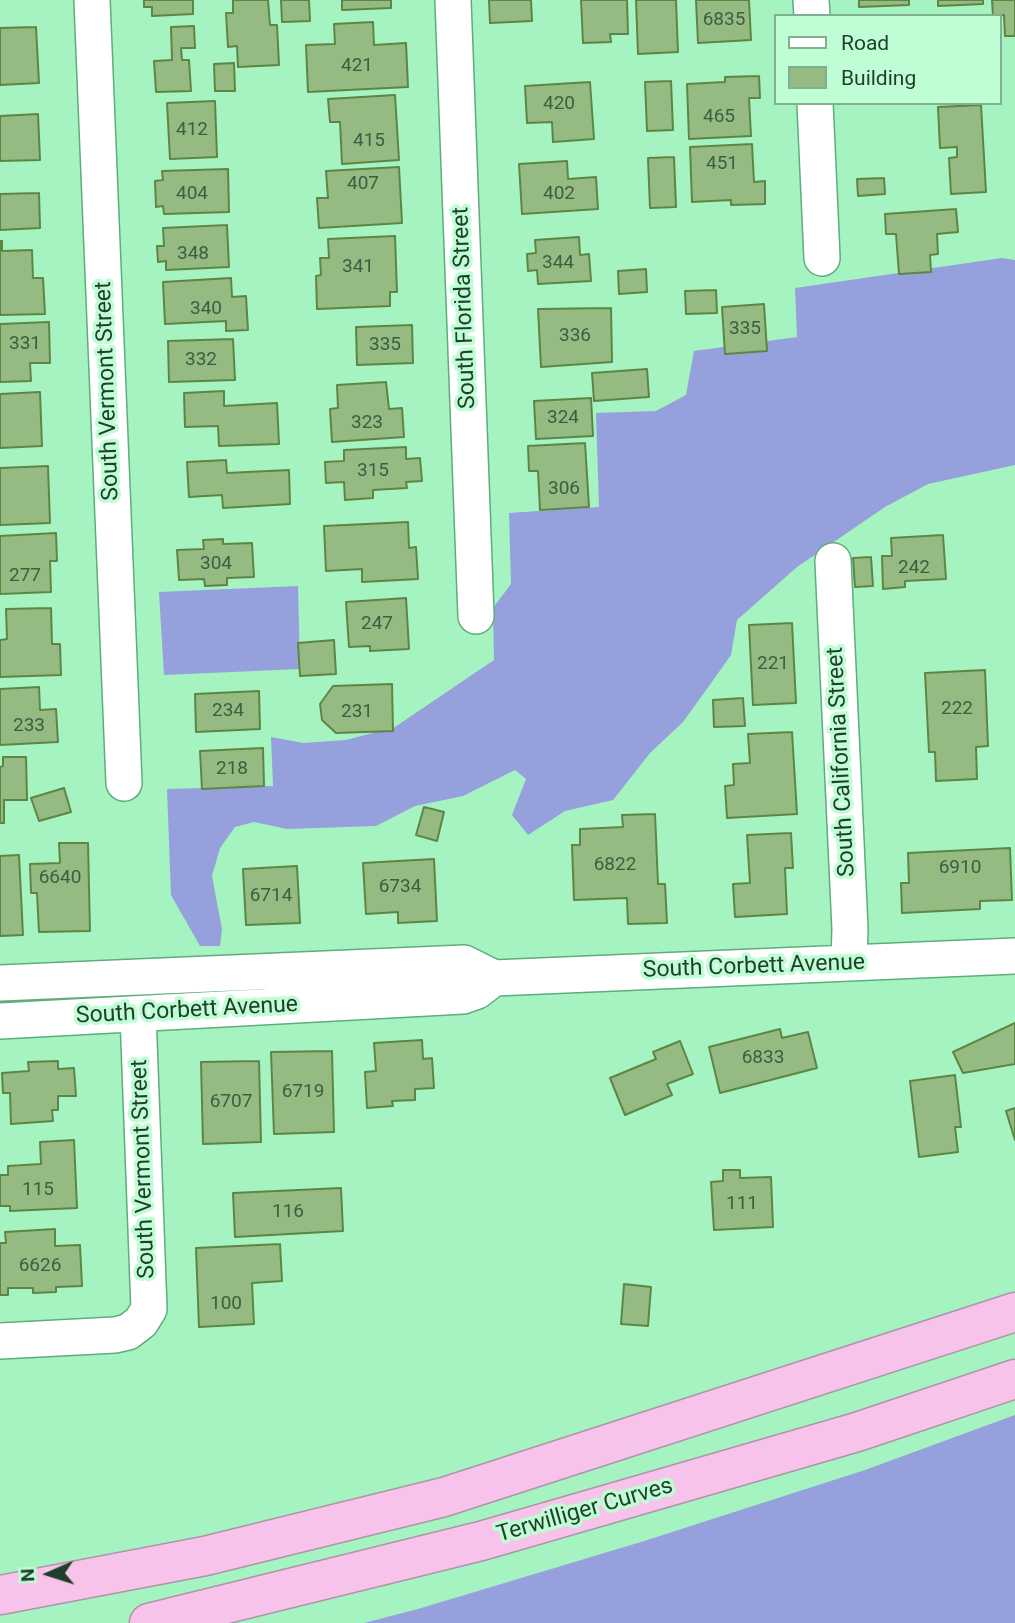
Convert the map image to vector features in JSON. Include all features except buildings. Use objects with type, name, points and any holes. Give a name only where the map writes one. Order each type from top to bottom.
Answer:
[{"type":"highway","points":[[0,1595],[205,1556],[444,1497],[1015,1312]]},
{"type":"highway","name":"Terwilliger Curves","points":[[149,1623],[481,1541],[857,1432],[1015,1379]]},
{"type":"street","name":"South Vermont Street","points":[[92,0],[124,783]]},
{"type":"street","name":"South Florida Street","points":[[453,0],[477,616]]},
{"type":"street","points":[[816,105],[822,258]]},
{"type":"street","name":"South California Street","points":[[833,561],[850,929],[849,963]]},
{"type":"street","name":"South Corbett Avenue","points":[[0,983],[464,963],[494,978],[1015,956]]},
{"type":"street","name":"South Corbett Avenue","points":[[0,1021],[463,996],[477,991],[494,978]]},
{"type":"street","name":"South Vermont Street","points":[[0,1341],[115,1335],[128,1332],[141,1322],[149,1309],[138,1014]]},
{"type":"shaded area","points":[[1002,258],[1015,260],[1015,465],[928,484],[885,507],[797,567],[737,620],[731,655],[683,722],[650,753],[613,800],[565,811],[528,835],[512,815],[526,779],[515,770],[463,796],[415,806],[376,826],[287,829],[254,822],[235,827],[220,848],[212,876],[222,929],[220,946],[200,946],[171,895],[167,789],[273,786],[271,737],[303,743],[346,740],[395,727],[494,660],[493,608],[511,584],[509,513],[599,507],[596,413],[656,411],[686,395],[694,351],[797,337],[795,288]]},
{"type":"shaded area","points":[[298,586],[300,669],[164,675],[159,592]]},
{"type":"shaded area","points":[[1015,1415],[1015,1623],[364,1623],[641,1542],[865,1470]]}]
